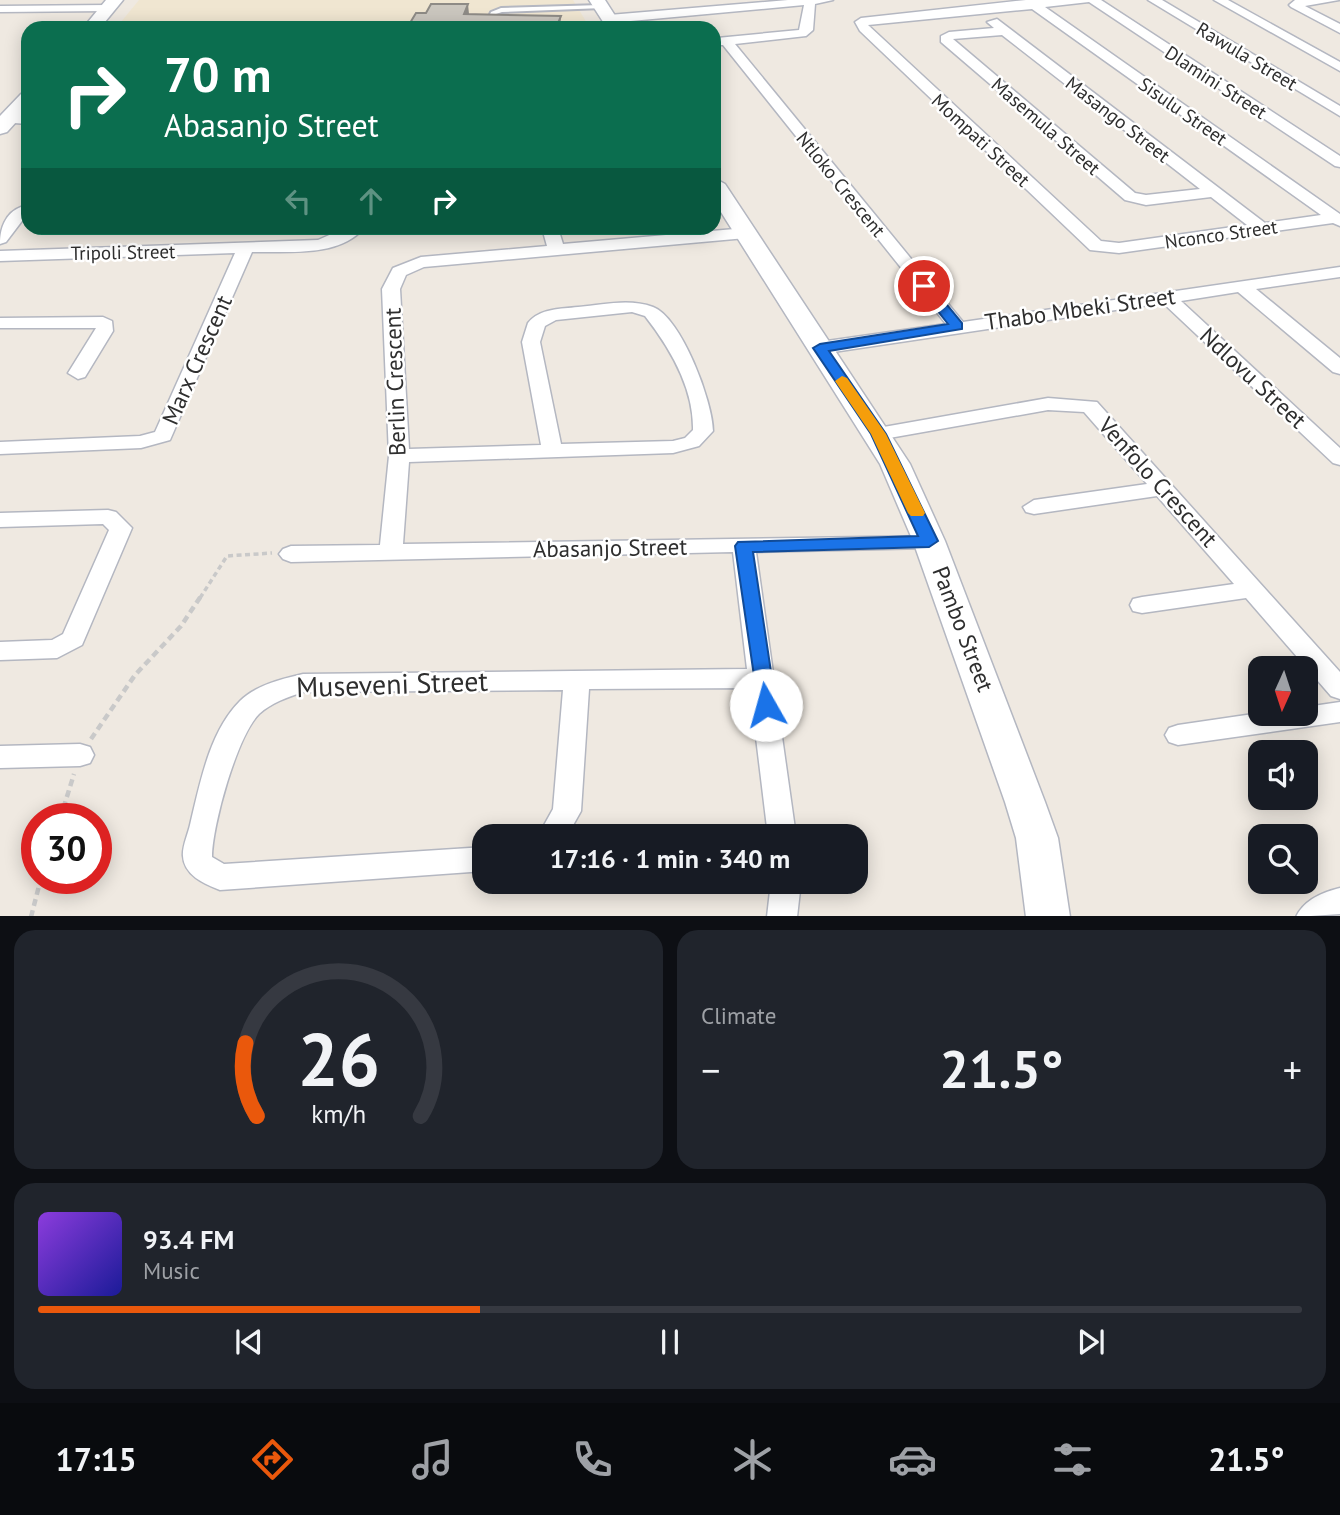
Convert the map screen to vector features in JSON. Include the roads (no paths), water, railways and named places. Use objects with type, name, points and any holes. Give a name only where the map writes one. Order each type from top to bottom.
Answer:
[{"type":"street","points":[[605,14],[821,0]]},
{"type":"street","name":"Ntloko Crescent","points":[[721,42],[805,32],[821,0]]},
{"type":"street","points":[[975,9],[1030,2],[1085,0]]},
{"type":"street","name":"Dlamini Street","points":[[1093,0],[1340,163]]},
{"type":"street","name":"Rawula Street","points":[[1154,0],[1340,112]]},
{"type":"street","points":[[1220,0],[1340,67]]},
{"type":"street","points":[[1333,0],[1297,3],[1296,6],[1340,29]]},
{"type":"street","name":"Sisulu Street","points":[[1030,2],[1338,219]]},
{"type":"street","points":[[0,9],[29,4],[112,4]]},
{"type":"street","points":[[97,21],[112,4]]},
{"type":"street","name":"Mompati Street","points":[[975,9],[864,20],[861,24],[1086,239],[1105,248]]},
{"type":"street","name":"Masango Street","points":[[975,9],[1261,228]]},
{"type":"street","name":"Masemula Street","points":[[1004,31],[946,39],[1130,197],[1162,198],[1212,192]]},
{"type":"street","name":"Ntloko Crescent","points":[[721,43],[957,326]]},
{"type":"street","points":[[3,124],[21,105]]},
{"type":"street","points":[[3,124],[21,121]]},
{"type":"street","name":"Pambo Street","points":[[721,195],[878,434],[929,541],[990,700],[1037,838],[1048,916]]},
{"type":"street","points":[[0,212],[21,212]]},
{"type":"street","points":[[0,239],[21,215]]},
{"type":"street","name":"Nconco Street","points":[[1105,248],[1338,219]]},
{"type":"street","name":"Berlin Crescent","points":[[391,550],[399,456],[391,289],[399,272],[421,262],[746,233]]},
{"type":"street","name":"Tripoli Street","points":[[0,256],[323,245],[342,235]]},
{"type":"street","points":[[552,235],[556,250]]},
{"type":"street","name":"Marx Crescent","points":[[0,448],[141,442],[163,436],[245,249]]},
{"type":"street","name":"Thabo Mbeki Street","points":[[820,348],[1340,272]]},
{"type":"street","points":[[1241,286],[1340,368]]},
{"type":"street","name":"Ndlovu Street","points":[[1167,297],[1340,459]]},
{"type":"street","points":[[399,456],[673,447],[698,437],[703,431],[704,406],[686,366],[651,312],[633,307],[566,313],[552,315],[537,323],[530,342],[552,449]]},
{"type":"street","points":[[0,323],[103,322],[106,325],[104,331],[78,373]]},
{"type":"street","name":"Venfolo Crescent","points":[[878,434],[1048,404],[1090,406],[1340,689]]},
{"type":"street","points":[[1034,507],[1164,488]]},
{"type":"street","points":[[0,520],[108,517],[121,528],[73,639],[57,649],[0,651]]},
{"type":"street","name":"Abasanjo Street","points":[[291,554],[929,541]]},
{"type":"street","points":[[744,546],[781,824]]},
{"type":"street","points":[[1142,605],[1253,589]]},
{"type":"street","name":"Museveni Street","points":[[472,860],[220,877],[200,865],[197,855],[227,744],[237,725],[259,700],[281,689],[303,683],[763,678]]},
{"type":"street","points":[[559,824],[567,811],[577,679]]},
{"type":"street","points":[[1178,736],[1340,712]]},
{"type":"street","points":[[0,757],[80,755]]},
{"type":"street","points":[[782,916],[785,894]]},
{"type":"street","points":[[1311,916],[1331,903],[1340,901]]},
{"type":"lane","points":[[491,19],[493,13],[501,10],[605,14]]}]
